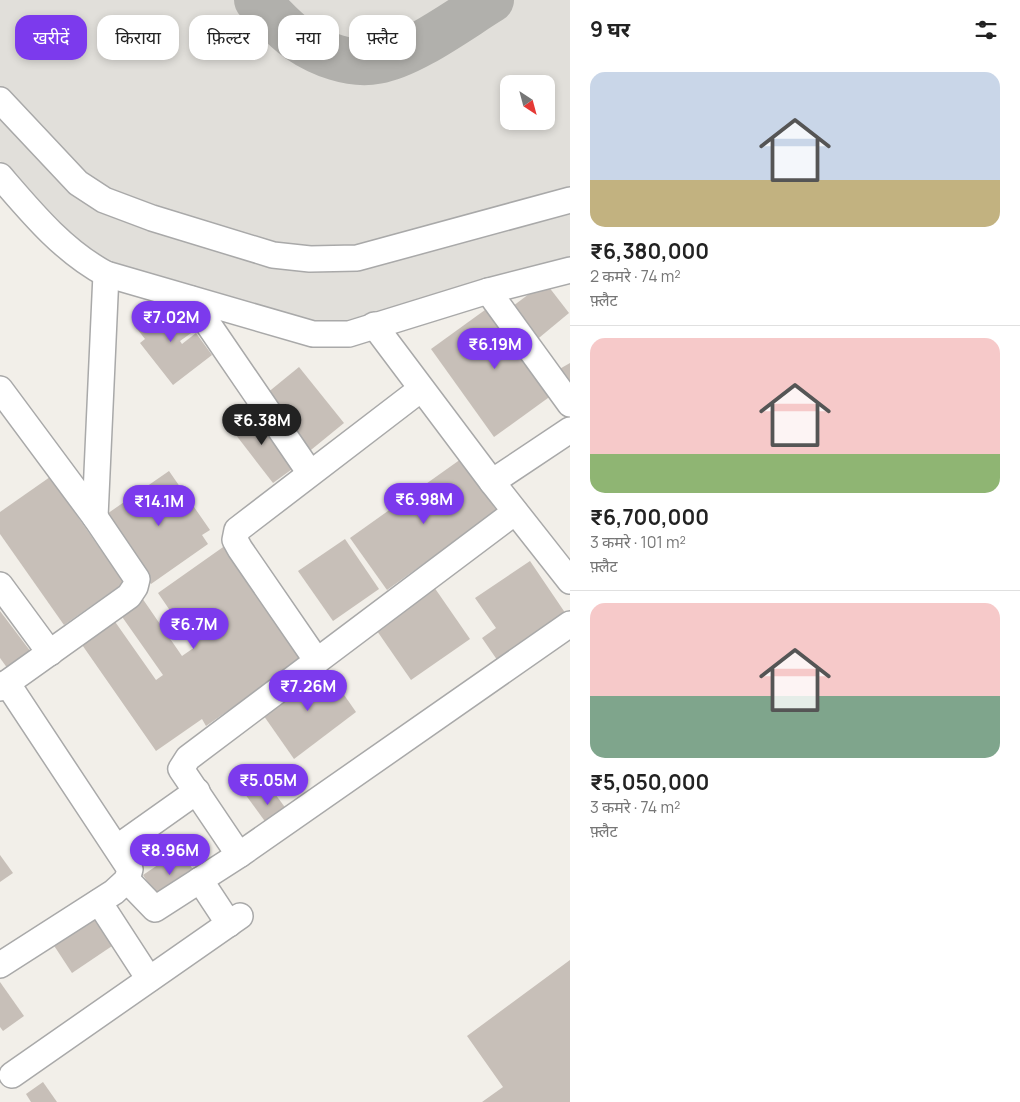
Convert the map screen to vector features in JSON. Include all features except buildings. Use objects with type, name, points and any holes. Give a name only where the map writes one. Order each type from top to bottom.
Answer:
[{"type":"street","points":[[0,100],[78,183],[104,200],[152,218],[273,255],[310,259],[357,258],[570,200]]},
{"type":"street","points":[[0,176],[67,249],[86,264],[106,274],[313,334],[348,334],[488,291],[570,270]]},
{"type":"street","points":[[95,517],[106,274]]},
{"type":"street","points":[[488,291],[570,404]]},
{"type":"street","points":[[191,299],[310,473]]},
{"type":"street","points":[[374,325],[492,482],[570,581]]},
{"type":"street","points":[[0,389],[95,517],[137,579],[135,587],[129,596],[4,685],[118,847],[130,869],[126,880],[114,892],[0,964]]},
{"type":"street","points":[[317,661],[235,540],[237,530],[421,389]]},
{"type":"street","points":[[492,482],[570,430]]},
{"type":"street","points":[[240,855],[181,769],[188,758],[515,512]]},
{"type":"street","points":[[0,585],[50,654]]},
{"type":"street","points":[[126,880],[155,910],[240,855],[570,624]]},
{"type":"street","points":[[118,847],[197,791]]},
{"type":"street","points":[[12,1075],[234,920],[200,880]]},
{"type":"street","points":[[99,902],[149,979]]},
{"type":"shaded area","points":[[0,0],[570,0],[570,258],[322,327],[89,257],[0,161]]},
{"type":"taxiway","points":[[257,0],[287,31],[298,39],[336,58],[357,62],[377,61],[405,52],[451,26],[491,0]]}]
